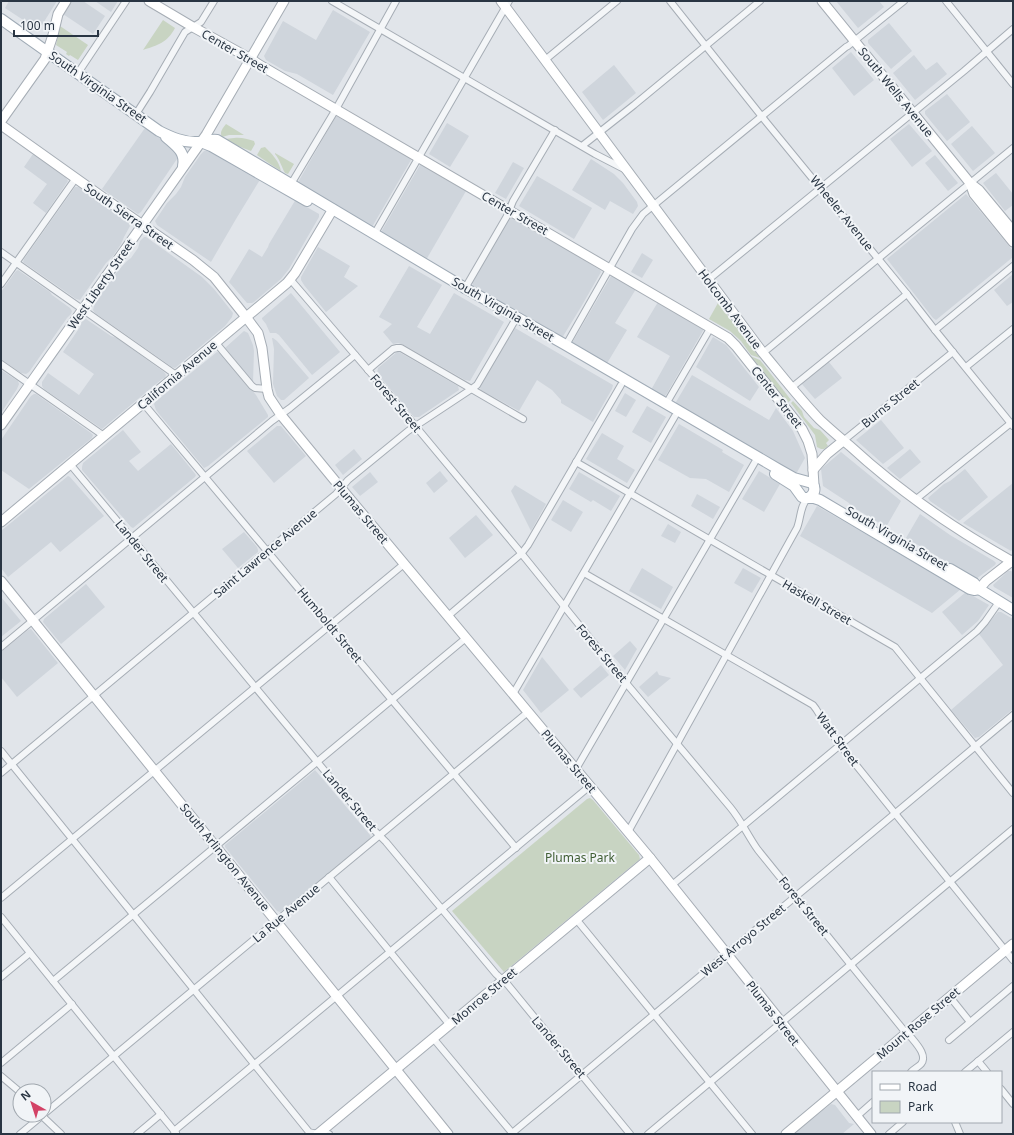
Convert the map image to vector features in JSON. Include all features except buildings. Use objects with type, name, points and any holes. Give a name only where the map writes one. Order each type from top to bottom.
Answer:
[{"type":"main road","name":"South Virginia Street","points":[[1,19],[159,131],[180,140],[191,142],[217,140],[291,184],[331,212],[626,384],[666,404],[786,474],[798,479],[810,490]]},
{"type":"main road","points":[[159,131],[181,151],[183,166]]},
{"type":"main road","name":"South Virginia Street","points":[[201,142],[211,146],[259,174],[331,212],[375,233],[514,322],[561,346],[566,345],[675,416],[794,486],[798,492],[800,485],[823,496],[974,583],[979,590],[1013,610]]},
{"type":"main road","points":[[259,174],[269,175],[286,185],[291,184]]},
{"type":"street","points":[[1,121],[45,59],[58,14],[66,1]]},
{"type":"street","points":[[78,73],[126,1]]},
{"type":"street","name":"Center Street","points":[[149,1],[728,338],[799,425],[805,435],[810,447],[812,458],[810,490]]},
{"type":"street","points":[[136,114],[186,32],[201,22],[214,1]]},
{"type":"street","name":"West Liberty Street","points":[[1,425],[201,142],[284,1]]},
{"type":"street","points":[[332,1],[626,170]]},
{"type":"street","points":[[291,184],[336,109],[396,1]]},
{"type":"street","points":[[545,60],[616,1]]},
{"type":"street","name":"Wheeler Avenue","points":[[670,1],[1012,424]]},
{"type":"street","points":[[582,146],[760,1]]},
{"type":"street","name":"South Wells Avenue","points":[[822,1],[970,183],[979,190],[1013,231]]},
{"type":"street","points":[[566,345],[636,223],[643,214],[904,1]]},
{"type":"street","points":[[946,1],[1013,84]]},
{"type":"street","points":[[375,233],[464,78],[505,3]]},
{"type":"street","name":"Holcomb Avenue","points":[[505,3],[626,170],[763,353],[791,388],[821,421],[878,472],[954,527],[1012,561]]},
{"type":"street","points":[[708,280],[1013,29]]},
{"type":"street","name":"South Sierra Street","points":[[1,125],[212,275],[246,317]]},
{"type":"street","points":[[464,290],[555,130]]},
{"type":"street","points":[[763,353],[1013,148]]},
{"type":"street","points":[[1,284],[76,178]]},
{"type":"street","name":"South Wells Avenue","points":[[970,183],[974,194],[1013,242]]},
{"type":"street","name":"California Avenue","points":[[1,522],[282,288],[290,279],[331,212]]},
{"type":"street","points":[[1,252],[176,375]]},
{"type":"street","points":[[935,330],[1013,266]]},
{"type":"street","name":"Forest Street","points":[[290,279],[415,426],[730,807],[749,837],[795,896],[922,1052],[923,1056],[921,1063],[911,1071]]},
{"type":"street","points":[[791,388],[908,294]]},
{"type":"street","name":"Plumas Street","points":[[246,317],[258,333],[262,343],[267,390],[269,397],[282,415],[404,564],[650,858],[871,1134]]},
{"type":"street","name":"Saint Lawrence Avenue","points":[[1,773],[268,551],[341,488],[348,480],[408,431],[472,389],[477,384],[514,322]]},
{"type":"street","points":[[666,404],[711,327]]},
{"type":"street","points":[[966,367],[1013,329]]},
{"type":"street","points":[[216,343],[253,387],[261,390],[267,390]]},
{"type":"street","points":[[368,370],[393,349],[400,348],[523,419]]},
{"type":"street","name":"Burns Street","points":[[812,470],[827,454],[953,352]]},
{"type":"street","points":[[1,647],[355,355]]},
{"type":"street","points":[[1,364],[104,436]]},
{"type":"street","points":[[448,616],[521,554],[528,545],[576,462],[626,384]]},
{"type":"street","name":"Humboldt Street","points":[[144,403],[516,848]]},
{"type":"street","points":[[513,694],[675,416]]},
{"type":"street","points":[[915,500],[1012,424]]},
{"type":"street","points":[[810,447],[820,454],[827,454]]},
{"type":"street","name":"Haskell Street","points":[[576,462],[895,647],[1013,793]]},
{"type":"street","points":[[576,769],[755,462]]},
{"type":"street","name":"Lander Street","points":[[70,464],[496,974],[508,985],[630,1134]]},
{"type":"street","points":[[628,832],[797,528],[804,503],[810,490]]},
{"type":"street","points":[[979,590],[986,581],[1012,561]]},
{"type":"street","points":[[1,898],[404,564]]},
{"type":"street","name":"Watt Street","points":[[584,573],[813,705],[840,745],[1013,960]]},
{"type":"street","name":"South Arlington Avenue","points":[[1,581],[448,1134]]},
{"type":"street","points":[[672,885],[979,629],[999,602]]},
{"type":"street","points":[[53,981],[466,638]]},
{"type":"street","name":"La Rue Avenue","points":[[52,1108],[528,712]]},
{"type":"street","name":"West Arroyo Street","points":[[512,1134],[1013,715]]},
{"type":"street","points":[[1,751],[309,1132],[312,1134],[329,1134]]},
{"type":"street","points":[[1,917],[176,1133],[337,996],[590,786]]},
{"type":"street","points":[[648,1134],[1013,829]]},
{"type":"street","name":"Monroe Street","points":[[318,1133],[650,858]]},
{"type":"street","points":[[329,877],[450,1024]]},
{"type":"street","points":[[576,919],[752,1134]]},
{"type":"street","name":"Mount Rose Street","points":[[786,1134],[1013,944]]},
{"type":"street","points":[[1,977],[30,953]]},
{"type":"street","points":[[949,1040],[1013,986]]},
{"type":"street","points":[[950,997],[970,1022]]},
{"type":"street","points":[[1,1063],[72,1004]]},
{"type":"street","points":[[966,1071],[1013,1032]]},
{"type":"street","points":[[433,1038],[512,1134]]},
{"type":"street","points":[[978,1061],[986,1071]]},
{"type":"street","points":[[1,1076],[12,1085]]},
{"type":"street","points":[[1002,1090],[1013,1104]]},
{"type":"street","points":[[856,1116],[872,1103]]},
{"type":"street","points":[[137,1134],[161,1114]]},
{"type":"street","name":"La Rue Avenue","points":[[20,1134],[33,1123]]},
{"type":"street","points":[[51,1123],[61,1134]]},
{"type":"street","points":[[889,1134],[902,1123]]},
{"type":"street","points":[[955,1123],[960,1134]]},
{"type":"shaded area","points":[[9,1],[57,1],[42,25],[40,25],[37,29],[5,8]]},
{"type":"shaded area","points":[[71,1],[83,1],[105,16],[93,34],[63,14]]},
{"type":"shaded area","points":[[95,1],[118,1],[111,12]]},
{"type":"shaded area","points":[[836,1],[879,1],[884,7],[858,28]]},
{"type":"shaded area","points":[[333,10],[370,32],[333,95],[297,74],[285,71],[266,60],[264,56],[283,21],[316,40]]},
{"type":"shaded area","points":[[889,23],[912,51],[891,69],[868,43],[868,40]]},
{"type":"shaded area","points":[[851,52],[874,80],[854,96],[832,68]]},
{"type":"shaded area","points":[[914,55],[926,70],[937,62],[947,74],[915,100],[893,73]]},
{"type":"shaded area","points":[[614,65],[636,93],[603,120],[582,92]]},
{"type":"shaded area","points":[[947,94],[970,122],[947,141],[925,114],[925,111]]},
{"type":"shaded area","points":[[336,116],[410,158],[411,160],[372,227],[297,184]]},
{"type":"shaded area","points":[[447,123],[469,136],[450,167],[429,154]]},
{"type":"shaded area","points":[[909,124],[932,151],[912,167],[890,139]]},
{"type":"shaded area","points":[[972,126],[995,153],[973,171],[951,144]]},
{"type":"shaded area","points":[[145,128],[173,147],[179,156],[141,212],[138,214],[102,189]]},
{"type":"shaded area","points":[[207,150],[253,177],[261,178],[211,262],[157,225],[155,221],[167,203],[181,187],[185,177],[201,154]]},
{"type":"shaded area","points":[[33,154],[68,181],[46,213],[33,203],[47,184],[24,167]]},
{"type":"shaded area","points":[[935,155],[958,183],[948,191],[925,163]]},
{"type":"shaded area","points":[[591,159],[614,174],[623,183],[637,202],[638,206],[633,214],[610,201],[605,210],[572,190]]},
{"type":"shaded area","points":[[513,162],[524,168],[506,199],[495,193]]},
{"type":"shaded area","points":[[420,165],[423,165],[466,191],[426,260],[381,232]]},
{"type":"shaded area","points":[[996,173],[1013,194],[1013,205],[1005,211],[983,183]]},
{"type":"shaded area","points":[[537,176],[592,208],[574,239],[519,206]]},
{"type":"shaded area","points":[[75,187],[80,188],[127,221],[130,226],[113,256],[106,263],[80,300],[76,299],[23,262]]},
{"type":"shaded area","points":[[966,194],[1013,251],[1013,257],[936,320],[887,259]]},
{"type":"shaded area","points":[[296,199],[319,214],[319,217],[289,269],[281,279],[254,302],[247,303],[229,282],[249,249],[262,257]]},
{"type":"shaded area","points":[[511,217],[547,237],[601,272],[562,338],[474,288],[473,286],[472,282],[509,218]]},
{"type":"shaded area","points":[[144,237],[202,277],[214,289],[233,313],[232,317],[225,326],[175,368],[95,313],[93,310],[95,303],[117,272],[131,258],[138,248],[140,241]]},
{"type":"shaded area","points":[[318,247],[350,266],[344,277],[358,286],[326,312],[301,280],[301,277]]},
{"type":"shaded area","points":[[642,253],[653,260],[642,278],[631,272]]},
{"type":"shaded area","points":[[409,266],[442,285],[417,327],[430,334],[454,293],[504,322],[470,381],[465,380],[404,345],[398,343],[393,344],[383,332],[392,324],[379,317]]},
{"type":"shaded area","points":[[18,270],[50,292],[72,311],[29,372],[26,374],[21,373],[1,359],[1,292]]},
{"type":"shaded area","points":[[1013,274],[1013,302],[1007,306],[994,290]]},
{"type":"shaded area","points":[[611,276],[636,289],[615,323],[627,330],[606,365],[572,343]]},
{"type":"shaded area","points":[[291,293],[340,352],[312,375],[279,335],[276,333],[270,333],[262,319]]},
{"type":"shaded area","points":[[658,302],[704,329],[664,397],[651,390],[670,356],[637,337]]},
{"type":"shaded area","points":[[86,319],[111,336],[117,338],[166,375],[165,378],[102,429],[44,389],[42,386],[42,382],[48,373],[79,395],[94,374],[63,352],[83,320]]},
{"type":"shaded area","points":[[515,328],[613,385],[593,422],[561,403],[561,400],[552,390],[537,380],[519,411],[481,390],[479,386]]},
{"type":"shaded area","points":[[244,331],[248,333],[253,345],[253,382],[225,348]]},
{"type":"shaded area","points":[[713,337],[726,345],[759,387],[750,401],[696,367]]},
{"type":"shaded area","points":[[273,338],[309,378],[284,400],[281,400],[277,396],[273,384]]},
{"type":"shaded area","points":[[217,352],[222,354],[256,395],[268,417],[204,468],[159,414],[154,404]]},
{"type":"shaded area","points":[[397,352],[458,386],[459,390],[419,417],[414,417],[377,373],[378,368]]},
{"type":"shaded area","points":[[828,361],[842,378],[815,399],[801,383]]},
{"type":"shaded area","points":[[1,370],[18,381],[19,384],[1,413]]},
{"type":"shaded area","points":[[692,375],[769,420],[776,408],[793,431],[805,458],[796,474],[677,405],[676,402]]},
{"type":"shaded area","points":[[625,393],[636,400],[626,417],[615,411]]},
{"type":"shaded area","points":[[34,394],[93,435],[92,438],[29,489],[1,470],[1,440],[31,396]]},
{"type":"shaded area","points":[[647,406],[666,417],[651,443],[632,432]]},
{"type":"shaded area","points":[[881,420],[904,448],[883,464],[856,440]]},
{"type":"shaded area","points":[[679,424],[723,450],[722,452],[744,465],[729,492],[706,479],[690,478],[658,460]]},
{"type":"shaded area","points":[[277,426],[281,426],[306,456],[274,483],[247,451]]},
{"type":"shaded area","points":[[123,430],[141,452],[129,461],[138,471],[171,444],[196,475],[133,528],[82,470],[83,463]]},
{"type":"shaded area","points":[[602,433],[624,446],[617,459],[635,470],[627,483],[586,459]]},
{"type":"shaded area","points":[[354,449],[362,459],[343,475],[335,465]]},
{"type":"shaded area","points":[[910,449],[921,462],[900,479],[887,468]]},
{"type":"shaded area","points":[[841,452],[901,501],[886,527],[851,506],[849,503],[823,486],[821,469]]},
{"type":"shaded area","points":[[965,469],[988,497],[959,521],[930,501],[928,498]]},
{"type":"shaded area","points":[[440,471],[448,481],[434,493],[426,483]]},
{"type":"shaded area","points":[[759,471],[780,484],[764,512],[742,499]]},
{"type":"shaded area","points":[[370,472],[378,482],[360,496],[352,487]]},
{"type":"shaded area","points":[[579,472],[620,496],[611,511],[593,500],[591,502],[569,489]]},
{"type":"shaded area","points":[[68,476],[104,516],[60,552],[51,542],[8,577],[1,568],[1,531]]},
{"type":"shaded area","points":[[1013,483],[1013,549],[1011,551],[963,523]]},
{"type":"shaded area","points":[[515,485],[546,504],[531,531],[511,491]]},
{"type":"shaded area","points":[[697,494],[720,507],[713,519],[691,506]]},
{"type":"shaded area","points":[[563,500],[583,512],[571,532],[551,520]]},
{"type":"shaded area","points":[[817,506],[961,589],[932,613],[800,536]]},
{"type":"shaded area","points":[[920,514],[950,535],[994,561],[996,563],[995,565],[976,579],[906,538]]},
{"type":"shaded area","points":[[476,515],[493,535],[465,558],[449,538]]},
{"type":"shaded area","points":[[668,524],[681,532],[675,543],[661,536]]},
{"type":"shaded area","points":[[244,532],[257,547],[258,552],[238,568],[222,549]]},
{"type":"shaded area","points":[[642,568],[673,587],[661,609],[629,591]]},
{"type":"shaded area","points":[[743,568],[761,578],[752,593],[734,583]]},
{"type":"shaded area","points":[[1008,571],[1013,572],[1013,598],[993,585]]},
{"type":"shaded area","points":[[86,584],[105,607],[61,644],[43,622],[44,619]]},
{"type":"shaded area","points":[[966,592],[989,605],[978,621],[962,635],[942,612]]},
{"type":"shaded area","points":[[1,597],[21,621],[1,637]]},
{"type":"shaded area","points":[[998,612],[1001,612],[1013,619],[1013,709],[979,737],[975,738],[951,710],[1003,665],[979,634]]},
{"type":"shaded area","points":[[31,629],[58,663],[17,697],[1,677],[1,652]]},
{"type":"shaded area","points":[[630,641],[637,649],[625,670],[613,656]]},
{"type":"shaded area","points":[[542,657],[569,690],[541,713],[523,690]]},
{"type":"shaded area","points":[[601,665],[609,675],[581,698],[573,689]]},
{"type":"shaded area","points":[[657,671],[659,675],[671,678],[648,697],[639,687]]},
{"type":"shaded area","points":[[315,770],[371,837],[280,912],[277,911],[225,847],[225,845]]},
{"type":"shaded area","points":[[831,1104],[835,1105],[849,1123],[854,1124],[842,1134],[793,1134]]},
{"type":"green space","points":[[163,20],[175,28],[172,33],[162,43],[143,50]]},
{"type":"green space","points":[[60,26],[88,45],[78,60],[66,54],[67,52],[56,45]]},
{"type":"green space","points":[[226,124],[244,135],[229,135],[222,137],[221,132]]},
{"type":"green space","points":[[234,138],[251,140],[254,141],[255,144],[251,151],[225,139]]},
{"type":"green space","points":[[265,147],[277,161],[281,171],[257,155],[261,148]]},
{"type":"green space","points":[[275,153],[294,164],[288,174],[285,173]]},
{"type":"green space","points":[[718,303],[760,358],[751,355],[741,341],[730,331],[709,319]]},
{"type":"green space","points":[[750,356],[760,360],[791,400],[787,403]]},
{"type":"green space","points":[[793,401],[814,428],[820,430],[829,440],[826,443],[828,446],[824,449],[817,447],[815,435],[791,403]]},
{"type":"green space","name":"Plumas Park","points":[[590,798],[639,855],[640,859],[504,972],[452,911]]}]
